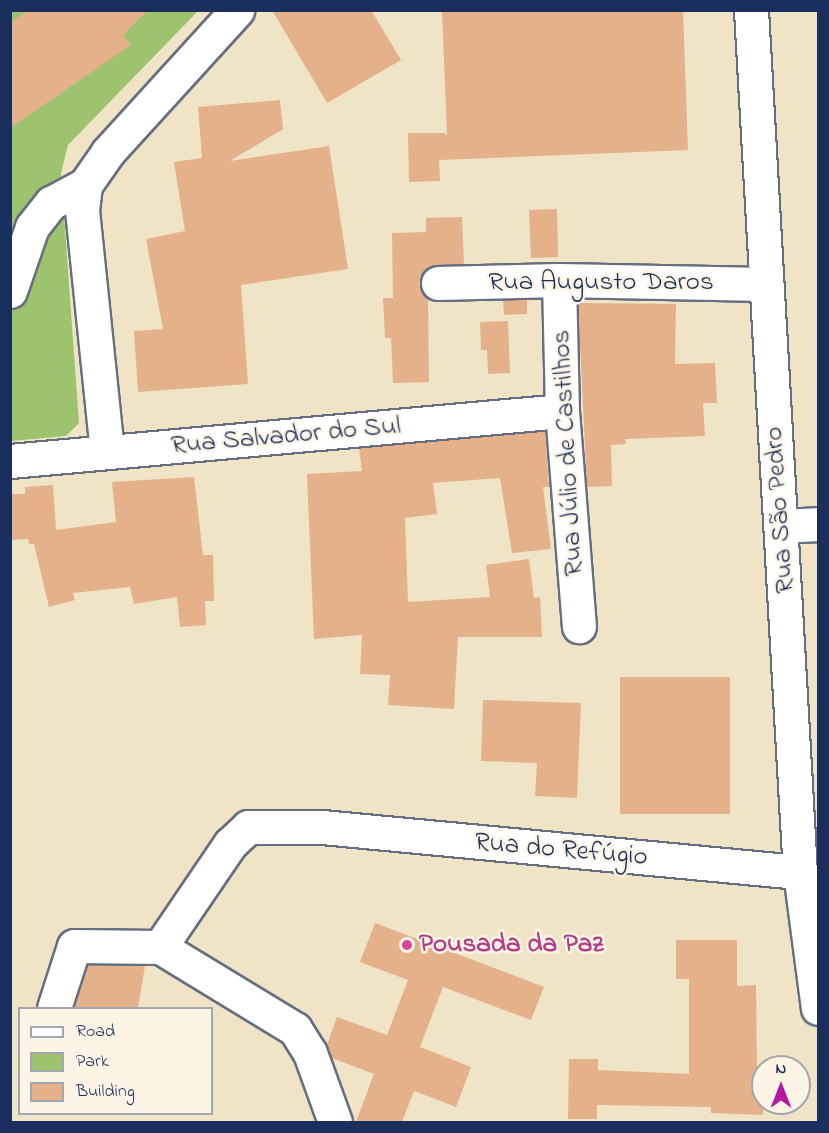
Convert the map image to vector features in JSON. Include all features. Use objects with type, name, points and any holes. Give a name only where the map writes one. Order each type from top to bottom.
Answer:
[{"type":"street","points":[[107,452],[82,210],[85,186],[108,152],[237,10]]},
{"type":"street","name":"Rua São Pedro","points":[[751,10],[800,872],[819,1008]]},
{"type":"street","points":[[10,291],[32,227],[51,203],[85,186]]},
{"type":"street","name":"Rua Augusto Daros","points":[[438,283],[559,280],[765,284]]},
{"type":"street","name":"Rua Júlio de Castilhos","points":[[559,280],[562,411],[579,626]]},
{"type":"street","name":"Rua Salvador do Sul","points":[[10,461],[562,411]]},
{"type":"street","points":[[781,526],[819,524]]},
{"type":"street","name":"Rua do Refúgio","points":[[160,947],[230,844],[248,827],[322,827],[800,872]]},
{"type":"street","points":[[54,1007],[74,946],[160,947],[295,1029],[310,1053],[335,1122]]},
{"type":"green space","points":[[11,11],[198,11],[68,145],[61,173],[79,423],[66,436],[11,441]]},
{"type":"building","points":[[28,10],[148,10],[123,35],[131,45],[10,128],[10,23]]},
{"type":"building","points":[[272,10],[371,10],[401,60],[327,103]]},
{"type":"building","points":[[442,10],[683,10],[688,150],[439,160],[440,181],[409,182],[408,133],[445,133],[447,136]]},
{"type":"building","points":[[280,100],[283,129],[230,161],[329,146],[348,269],[241,285],[248,384],[138,392],[134,331],[163,329],[146,239],[185,231],[174,162],[202,158],[198,107]]},
{"type":"building","points":[[557,209],[558,257],[531,258],[529,210]]},
{"type":"building","points":[[462,217],[464,264],[429,267],[419,283],[428,298],[429,382],[393,383],[391,338],[385,338],[383,298],[393,298],[392,233],[426,232],[426,218]]},
{"type":"building","points":[[503,300],[527,300],[527,314],[504,315]]},
{"type":"building","points":[[578,303],[676,304],[675,364],[715,363],[717,403],[703,403],[705,436],[625,439],[626,444],[611,445],[612,486],[587,487]]},
{"type":"building","points":[[508,321],[510,373],[488,374],[487,350],[481,350],[480,322]]},
{"type":"building","points":[[545,431],[549,487],[543,487],[551,549],[512,553],[500,478],[433,483],[437,514],[405,518],[408,602],[490,597],[486,565],[529,559],[534,598],[540,597],[542,637],[458,637],[454,709],[388,705],[390,675],[360,674],[362,635],[314,639],[307,474],[362,471],[359,448]]},
{"type":"building","points":[[194,477],[203,555],[213,555],[214,601],[205,601],[206,625],[180,627],[177,597],[134,604],[130,587],[73,593],[75,600],[49,607],[34,544],[29,544],[28,539],[10,540],[10,494],[25,494],[25,487],[53,485],[56,530],[116,522],[112,482]]},
{"type":"building","points":[[620,677],[730,677],[730,814],[620,814]]},
{"type":"building","points":[[483,700],[581,703],[577,798],[535,796],[537,763],[481,761]]},
{"type":"building","points":[[375,923],[544,987],[531,1020],[443,987],[420,1047],[471,1067],[456,1107],[414,1091],[402,1122],[356,1122],[374,1074],[332,1058],[327,1045],[337,1017],[387,1035],[408,980],[360,962]]},
{"type":"building","points":[[676,940],[737,940],[737,986],[756,985],[757,1055],[751,1055],[751,1115],[711,1113],[711,1107],[597,1105],[597,1119],[568,1119],[569,1059],[598,1059],[598,1070],[689,1074],[689,979],[676,979]]},
{"type":"building","points":[[88,965],[145,966],[138,1007],[74,1007]]},
{"type":"place","name":"Pousada da Paz","points":[[407,945]]}]
